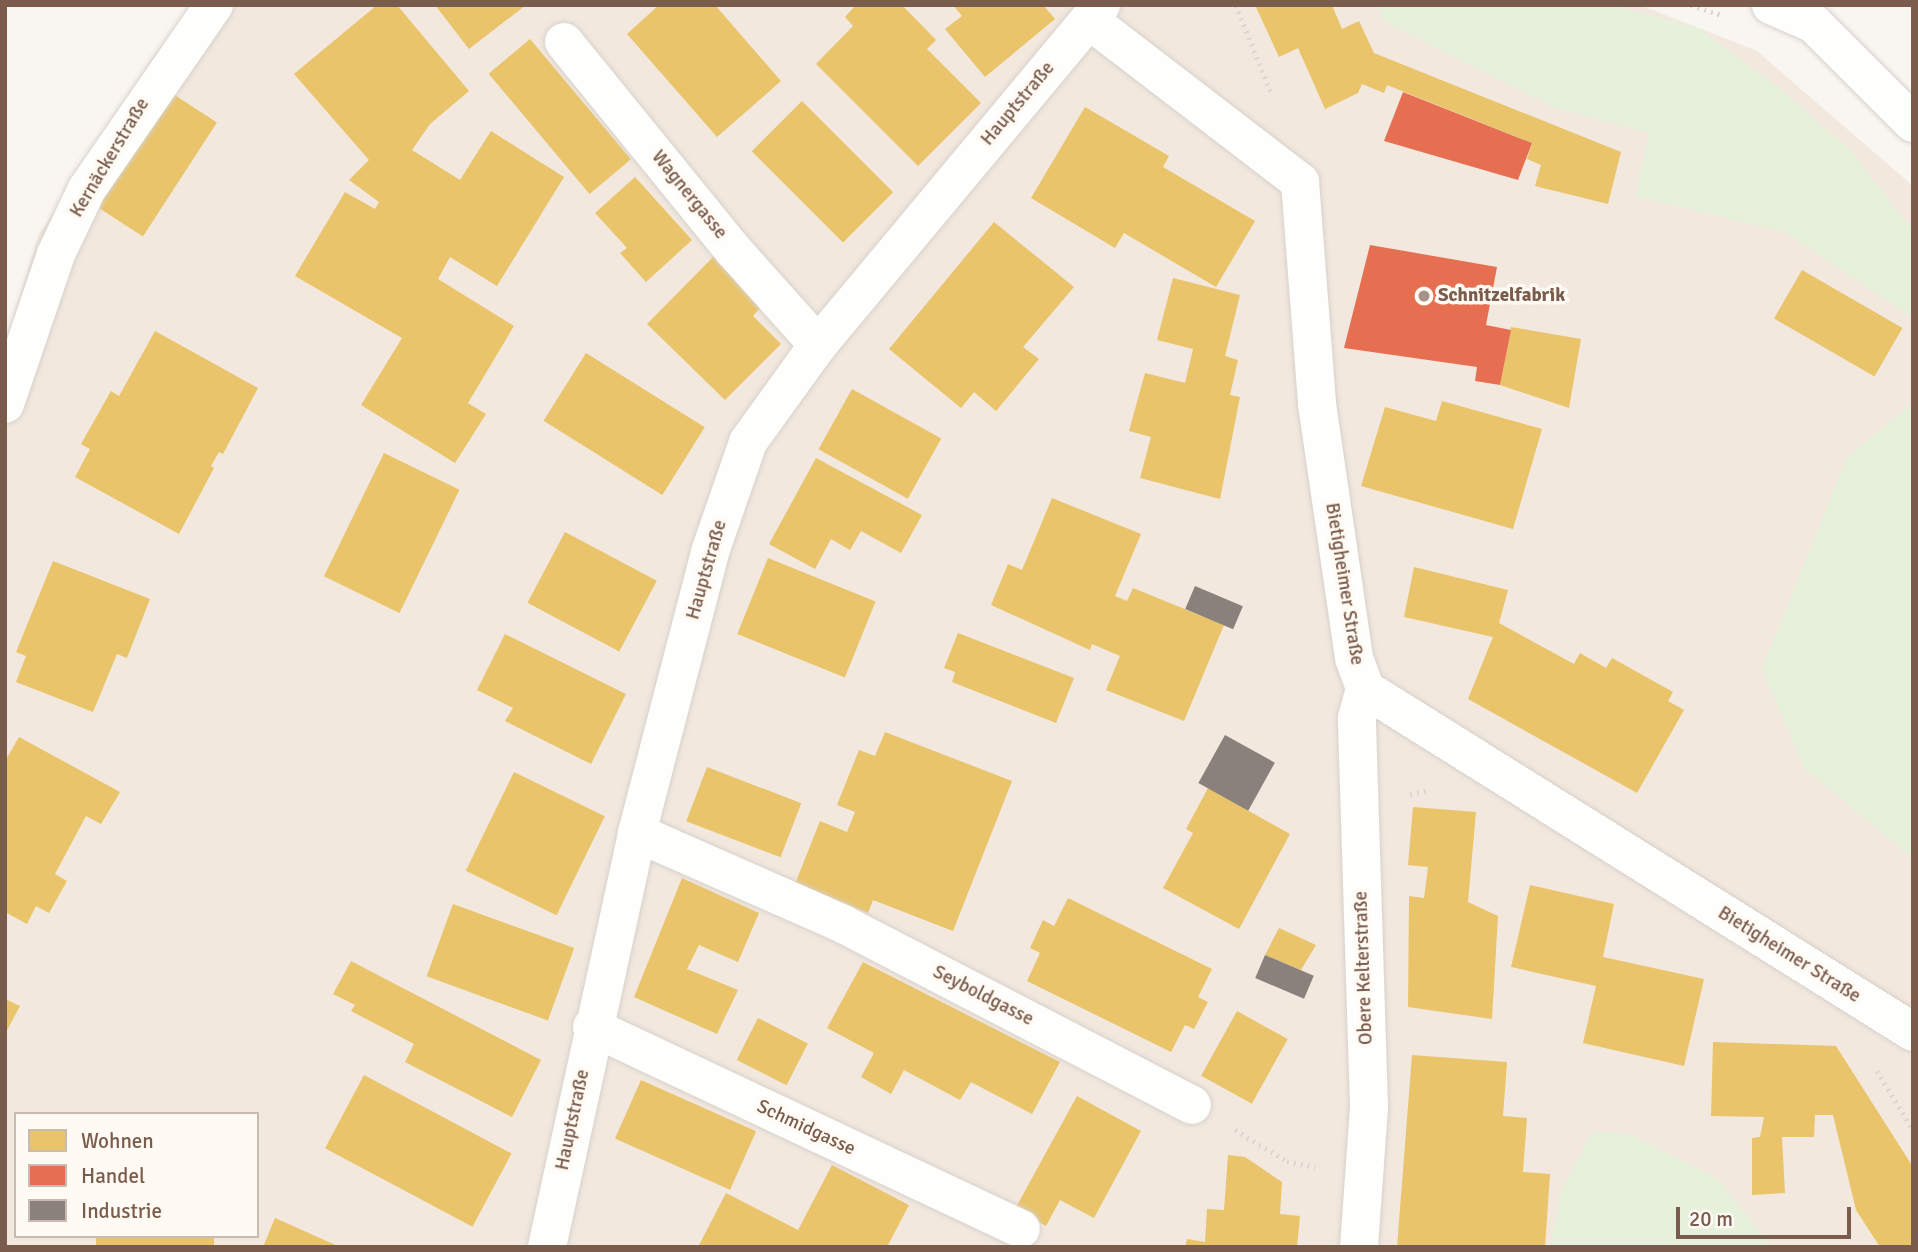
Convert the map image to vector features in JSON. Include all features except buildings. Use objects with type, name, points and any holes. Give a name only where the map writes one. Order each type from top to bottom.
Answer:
[{"type":"street","name":"Kernäckerstraße","points":[[5,404],[56,254],[86,189],[214,5]]},
{"type":"street","points":[[1771,5],[1814,24],[1913,123]]},
{"type":"street","name":"Hauptstraße","points":[[547,1247],[592,1027],[637,833],[710,552],[748,442],[818,345],[1095,12]]},
{"type":"street","name":"Bietigheimer Straße","points":[[1095,12],[1300,182],[1317,404],[1354,658],[1365,689],[1913,1032]]},
{"type":"street","name":"Wagnergasse","points":[[564,41],[734,251],[818,345]]},
{"type":"street","name":"Obere Kelterstraße","points":[[1359,1247],[1369,1106],[1357,718],[1365,689]]},
{"type":"street","name":"Seyboldgasse","points":[[637,833],[843,924],[1192,1105]]},
{"type":"street","name":"Schmidgasse","points":[[592,1027],[1021,1229]]},
{"type":"path","points":[[1691,5],[1730,19]]},
{"type":"path","points":[[1406,794],[1433,789]]},
{"type":"path","points":[[1874,1065],[1913,1130]]},
{"type":"path","points":[[1192,1105],[1287,1161],[1323,1169]]},
{"type":"shaded area","points":[[197,5],[1640,5],[1757,51],[1913,186],[1913,1247],[5,1247],[5,346],[38,236],[154,56]]},
{"type":"green space","points":[[1377,5],[1610,5],[1699,28],[1782,90],[1851,151],[1913,230],[1913,318],[1784,232],[1635,196],[1649,133],[1553,107],[1383,21]]},
{"type":"green space","points":[[1913,402],[1913,859],[1804,768],[1762,669],[1847,457]]},
{"type":"green space","points":[[1593,1131],[1629,1134],[1718,1179],[1772,1247],[1550,1247],[1562,1189]]},
{"type":"place","name":"Schnitzelfabrik","points":[[1424,296]]}]
